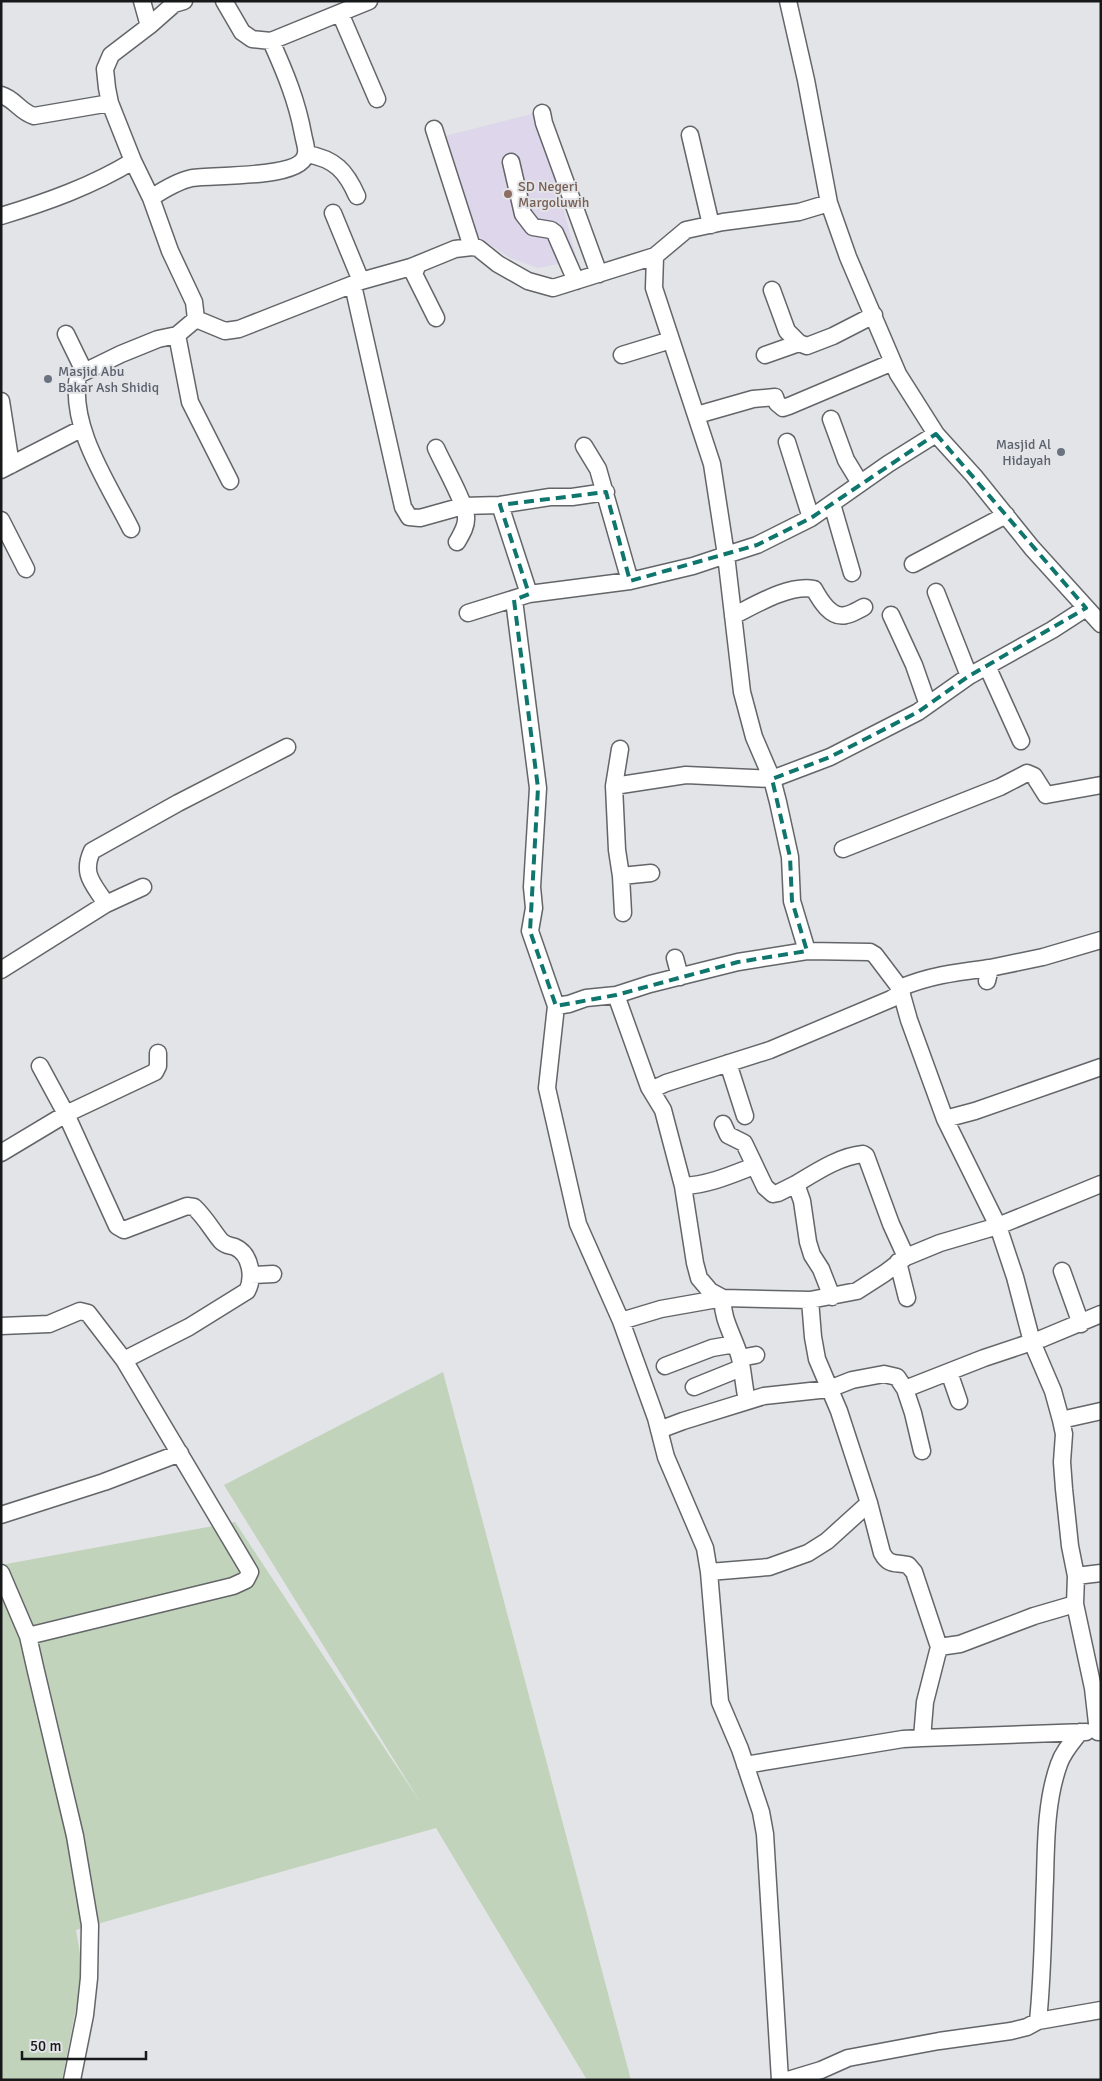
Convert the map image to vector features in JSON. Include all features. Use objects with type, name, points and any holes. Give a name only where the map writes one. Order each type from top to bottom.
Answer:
[{"type":"street","points":[[142,1],[150,26]]},
{"type":"street","points":[[184,1],[174,4],[150,26],[111,54],[106,69],[110,103],[133,161],[152,198],[170,251],[194,302],[196,319]]},
{"type":"street","points":[[224,1],[242,32],[252,39],[271,41],[369,1]]},
{"type":"street","points":[[788,1],[806,80],[829,203],[848,258],[898,374],[936,434],[1101,624]]},
{"type":"street","points":[[340,13],[377,99]]},
{"type":"street","points":[[152,198],[164,190],[192,178],[261,174],[297,167],[307,154],[299,109],[271,41]]},
{"type":"street","points":[[1,95],[11,98],[24,113],[34,116],[110,103]]},
{"type":"street","points":[[542,113],[599,274]]},
{"type":"street","points":[[434,129],[472,247]]},
{"type":"street","points":[[690,136],[711,224]]},
{"type":"street","points":[[307,154],[318,156],[339,168],[349,178],[357,196]]},
{"type":"street","points":[[1,216],[80,188],[133,161]]},
{"type":"street","points":[[511,162],[523,214],[533,226],[551,230],[555,233],[576,281]]},
{"type":"street","points":[[196,319],[224,331],[239,329],[357,283],[418,264],[454,249],[472,247],[478,248],[498,264],[528,281],[553,288],[655,256],[686,230],[711,224],[798,212],[829,203]]},
{"type":"street","points":[[334,213],[357,283],[403,507],[409,517],[420,518],[463,506],[500,505],[550,497],[572,497],[606,492]]},
{"type":"street","points":[[655,256],[654,288],[712,464],[726,555],[742,692],[754,737],[772,779],[778,802],[790,857],[792,901],[807,951]]},
{"type":"street","points":[[418,264],[414,274],[436,318]]},
{"type":"street","points":[[772,290],[787,331],[800,343]]},
{"type":"street","points":[[765,355],[800,343],[812,345],[874,315]]},
{"type":"street","points":[[131,529],[81,429],[76,388],[78,375],[158,340],[177,335],[196,319]]},
{"type":"street","points":[[66,334],[84,371]]},
{"type":"street","points":[[177,335],[190,402],[230,481]]},
{"type":"street","points":[[622,355],[671,340]]},
{"type":"street","points":[[696,415],[753,399],[775,397],[777,403],[783,408],[893,362]]},
{"type":"street","points":[[1,401],[6,468],[81,429]]},
{"type":"street","points":[[830,420],[846,460],[860,483]]},
{"type":"street","points":[[468,614],[522,597],[630,581],[693,566],[764,542],[811,518],[860,483],[936,434]]},
{"type":"street","points":[[787,442],[811,518]]},
{"type":"street","points":[[584,446],[598,469],[606,492],[630,581]]},
{"type":"street","points":[[436,448],[463,506],[466,517],[464,530],[457,542]]},
{"type":"street","points":[[832,504],[852,573]]},
{"type":"street","points":[[500,505],[522,597],[538,788],[532,887],[534,908],[530,931],[556,1006],[547,1088],[578,1224],[621,1321],[659,1430],[666,1457],[705,1548],[709,1572],[720,1702],[745,1765],[761,1812],[765,1834],[780,2080]]},
{"type":"street","points":[[913,564],[1006,515]]},
{"type":"street","points":[[1,520],[26,570]]},
{"type":"street","points":[[733,616],[764,600],[800,588],[814,590],[826,608],[841,615],[846,615],[864,607]]},
{"type":"street","points":[[936,592],[969,676]]},
{"type":"street","points":[[614,786],[686,776],[772,779],[839,753],[880,733],[928,705],[969,676],[1052,630],[1086,608]]},
{"type":"street","points":[[891,615],[914,664],[928,705]]},
{"type":"street","points":[[987,666],[1021,740]]},
{"type":"street","points":[[99,908],[87,872],[88,859],[92,851],[178,803],[287,747]]},
{"type":"street","points":[[620,749],[614,786],[617,850],[621,876],[623,913]]},
{"type":"street","points":[[844,849],[1000,787],[1027,773],[1034,776],[1046,794],[1101,785]]},
{"type":"street","points":[[621,876],[651,873]]},
{"type":"street","points":[[1,970],[99,908],[143,887]]},
{"type":"street","points":[[651,1090],[666,1083],[787,1043],[891,999],[901,990],[921,979],[942,974],[988,974],[1101,940]]},
{"type":"street","points":[[556,1006],[586,998],[616,995],[738,962],[807,951],[870,952],[876,955],[901,990],[909,1020],[946,1118],[998,1226],[1015,1276],[1032,1342],[1053,1391],[1061,1420],[1064,1434],[1062,1462],[1064,1489],[1070,1546],[1076,1576],[1075,1604],[1093,1688],[1099,1731],[922,1738],[884,1742],[745,1765]]},
{"type":"street","points":[[675,958],[680,977]]},
{"type":"street","points":[[616,995],[651,1090],[663,1110],[683,1186],[699,1278],[710,1291],[723,1298]]},
{"type":"street","points":[[1,1153],[66,1114],[155,1072],[158,1066],[158,1054]]},
{"type":"street","points":[[728,1063],[745,1116]]},
{"type":"street","points":[[40,1066],[66,1114],[117,1226],[124,1230],[187,1206],[194,1208],[225,1245],[235,1247],[242,1252],[252,1275],[247,1292],[228,1305],[124,1360]]},
{"type":"street","points":[[946,1118],[975,1111],[1101,1067]]},
{"type":"street","points":[[723,1124],[726,1132],[744,1143],[765,1187],[773,1194],[778,1194],[816,1172],[849,1157],[863,1154],[869,1161],[902,1259],[907,1298]]},
{"type":"street","points":[[683,1186],[711,1182],[754,1166]]},
{"type":"street","points":[[796,1184],[802,1201],[808,1242],[812,1255],[821,1269],[832,1297]]},
{"type":"street","points":[[621,1321],[661,1309],[723,1298],[810,1300],[857,1291],[885,1273],[902,1259],[940,1243],[998,1226],[1101,1184]]},
{"type":"street","points":[[1062,1272],[1082,1324]]},
{"type":"street","points":[[252,1275],[274,1274]]},
{"type":"street","points":[[723,1298],[724,1317],[738,1357],[747,1402]]},
{"type":"street","points":[[810,1300],[817,1359],[839,1411],[869,1503],[882,1553],[886,1561],[891,1564],[908,1565],[914,1572],[939,1647],[925,1702],[922,1738]]},
{"type":"street","points":[[1,1326],[49,1324],[80,1311],[85,1311],[124,1360],[250,1572],[246,1580],[234,1586],[28,1636]]},
{"type":"street","points":[[904,1389],[984,1358],[1082,1324],[1101,1314]]},
{"type":"street","points":[[665,1366],[712,1348],[738,1357],[756,1355]]},
{"type":"street","points":[[694,1387],[738,1357]]},
{"type":"street","points":[[949,1372],[959,1401]]},
{"type":"street","points":[[659,1430],[683,1421],[780,1393],[829,1389],[852,1380],[884,1374],[897,1377],[904,1389],[922,1451]]},
{"type":"street","points":[[1061,1420],[1101,1411]]},
{"type":"street","points":[[1,1515],[104,1482],[180,1453]]},
{"type":"street","points":[[709,1572],[769,1567],[819,1548],[869,1503]]},
{"type":"street","points":[[1,1573],[28,1636],[75,1836],[90,1925],[90,1978],[86,2015],[72,2080]]},
{"type":"street","points":[[1076,1576],[1101,1573]]},
{"type":"street","points":[[939,1647],[960,1644],[1034,1616],[1075,1604]]},
{"type":"street","points":[[1038,2021],[1044,1936],[1045,1855],[1050,1803],[1059,1762],[1080,1732]]},
{"type":"street","points":[[788,2080],[821,2070],[848,2058],[939,2041],[1011,2031],[1027,2027],[1038,2021],[1101,2010]]},
{"type":"highlighted area","points":[[936,434],[1086,608],[969,676],[918,712],[830,757],[772,779],[790,857],[792,901],[807,951],[738,962],[616,995],[556,1006],[530,931],[538,788],[514,600],[529,594],[500,505],[606,492],[630,581],[757,545],[811,518]]},
{"type":"shaded area","name":"SD Negeri Margoluwih","points":[[535,113],[553,170],[577,260],[538,268],[510,258],[473,233],[441,137]]},
{"type":"green space","points":[[443,1372],[631,2080],[587,2080],[436,1828],[76,1930],[83,1972],[62,2080],[1,2080],[1,1565],[235,1522],[422,1805],[224,1485]]},
{"type":"place","name":"SD Negeri Margoluwih","points":[[508,194]]},
{"type":"place","name":"Masjid Abu Bakar Ash Shidiq","points":[[48,379]]},
{"type":"place","name":"Masjid Al Hidayah","points":[[1061,452]]}]
